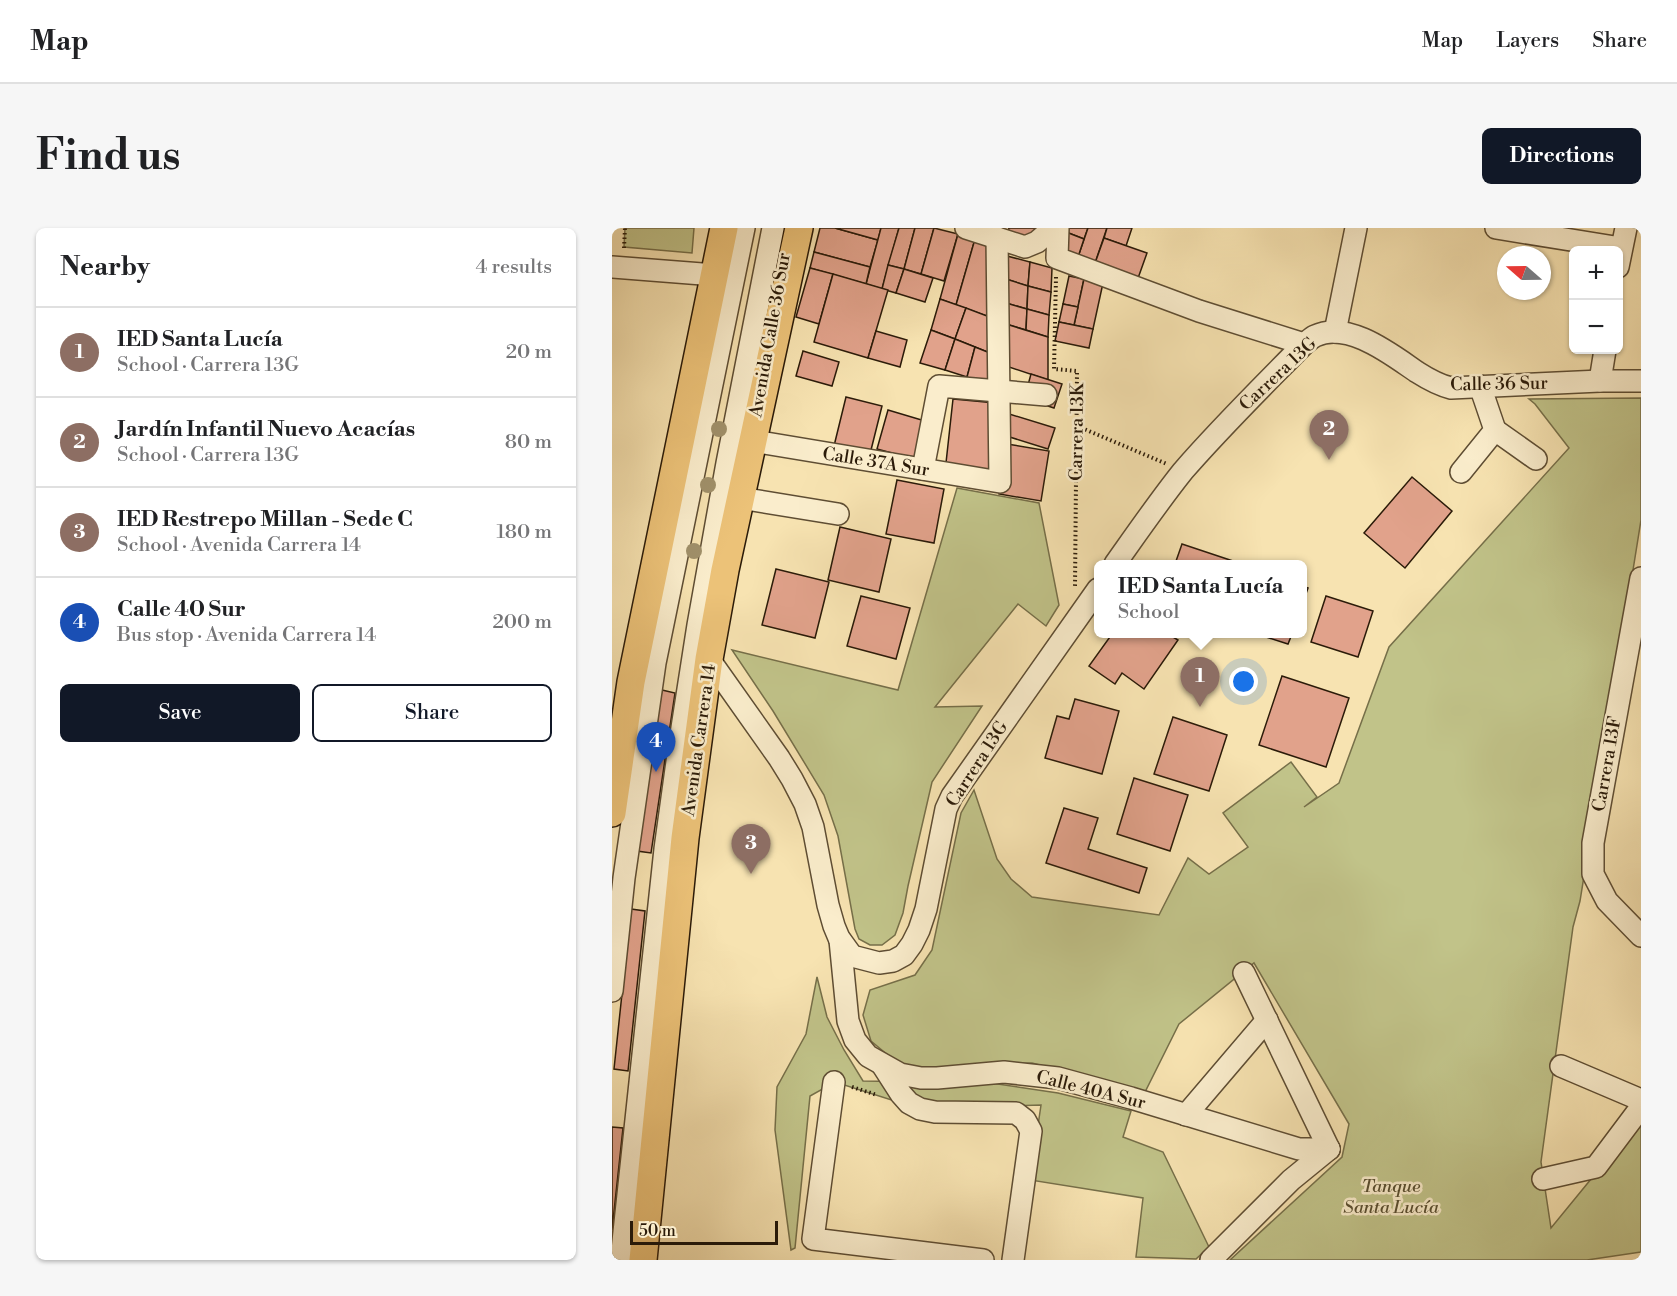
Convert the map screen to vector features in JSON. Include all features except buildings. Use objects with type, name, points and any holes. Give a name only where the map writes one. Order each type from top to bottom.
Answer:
[{"type":"main road","points":[[612,813],[631,682],[724,228]]},
{"type":"main road","name":"Avenida Calle 36 Sur","points":[[753,441],[762,362],[789,228]]},
{"type":"main road","name":"Avenida Carrera 14","points":[[643,1260],[686,838],[709,659],[740,498],[799,228]]},
{"type":"street","points":[[612,992],[626,867],[655,663],[744,228]]},
{"type":"street","points":[[621,1260],[664,861],[679,747],[725,474],[773,228]]},
{"type":"street","points":[[966,228],[1025,247],[1037,242],[1055,228]]},
{"type":"street","points":[[1055,228],[1056,258],[1199,311],[1304,344]]},
{"type":"street","name":"Carrera 13G","points":[[1118,560],[1184,471],[1237,412],[1304,344],[1315,336],[1335,332],[1356,228]]},
{"type":"street","points":[[1496,228],[1609,246]]},
{"type":"street","points":[[997,238],[999,391]]},
{"type":"street","points":[[612,267],[715,275]]},
{"type":"street","name":"Calle 36 Sur","points":[[1335,332],[1371,342],[1436,383],[1451,388],[1641,381]]},
{"type":"street","points":[[1600,381],[1604,354]]},
{"type":"street","points":[[923,469],[939,386],[1046,395]]},
{"type":"street","points":[[1480,386],[1495,430],[1536,459]]},
{"type":"street","name":"Calle 37A Sur","points":[[753,441],[1000,482],[999,391]]},
{"type":"street","points":[[1461,472],[1495,430]]},
{"type":"street","points":[[740,498],[838,513]]},
{"type":"street","name":"Carrera 13F","points":[[1641,578],[1593,843],[1593,874],[1607,901],[1641,936]]},
{"type":"street","name":"Carrera 13G","points":[[839,938],[852,956],[879,963],[893,961],[904,955],[920,930],[942,825],[952,796],[1094,595]]},
{"type":"street","name":"Calle 40A Sur","points":[[709,659],[779,758],[805,804],[813,827],[828,905],[839,938],[848,1021],[855,1040],[868,1056],[900,1074],[921,1078],[1004,1072],[1058,1078],[1299,1149],[1329,1149]]},
{"type":"street","points":[[1211,1260],[1291,1180],[1329,1149],[1244,973]]},
{"type":"street","points":[[1185,1115],[1267,1020]]},
{"type":"street","points":[[868,1056],[883,1066],[909,1103],[921,1109],[935,1112],[1016,1113],[1025,1120],[1031,1131],[1013,1260]]},
{"type":"street","points":[[1561,1066],[1641,1100]]},
{"type":"street","points":[[834,1082],[813,1239],[983,1260]]},
{"type":"street","points":[[1543,1179],[1596,1167],[1641,1107]]},
{"type":"path","name":"Carrera 13K","points":[[1056,258],[1054,369],[1077,371],[1076,587]]},
{"type":"path","points":[[1076,425],[1184,471]]},
{"type":"green space","points":[[625,228],[694,228],[692,253],[624,247]]},
{"type":"green space","name":"Tanque Santa Lucía","points":[[1641,398],[1641,520],[1580,901],[1573,927],[1541,1162],[1551,1228],[1641,1118],[1641,1252],[1587,1260],[1230,1260],[1342,1157],[1349,1124],[1254,963],[1179,1024],[1145,1092],[1032,1063],[912,1069],[889,1056],[871,1041],[863,1015],[870,990],[915,975],[932,950],[961,813],[974,790],[997,859],[1011,879],[1032,897],[1159,915],[1188,858],[1209,874],[1248,847],[1223,813],[1291,762],[1317,797],[1304,807],[1339,783],[1389,647],[1569,448],[1529,399]]},
{"type":"green space","points":[[957,488],[1039,503],[1059,605],[1046,626],[1018,604],[935,707],[982,706],[932,782],[903,913],[895,935],[882,945],[870,945],[859,939],[855,929],[838,836],[824,795],[773,711],[732,650],[898,690]]},
{"type":"green space","points":[[817,977],[827,1017],[863,1081],[991,1083],[1058,1093],[1131,1111],[1123,1137],[1163,1152],[1209,1247],[1196,1259],[1136,1257],[1143,1198],[1030,1180],[1041,1105],[920,1109],[835,1082],[810,1096],[795,1248],[791,1250],[775,1130],[777,1087],[806,1034]]},
{"type":"place","name":"Jardín Infantil Nuevo Acacías","points":[[1329,460]]},
{"type":"place","name":"IED Santa Lucía","points":[[1200,707]]},
{"type":"place","name":"Calle 40 Sur","points":[[656,772]]},
{"type":"place","name":"IED Restrepo Millan - Sede C","points":[[751,874]]}]
